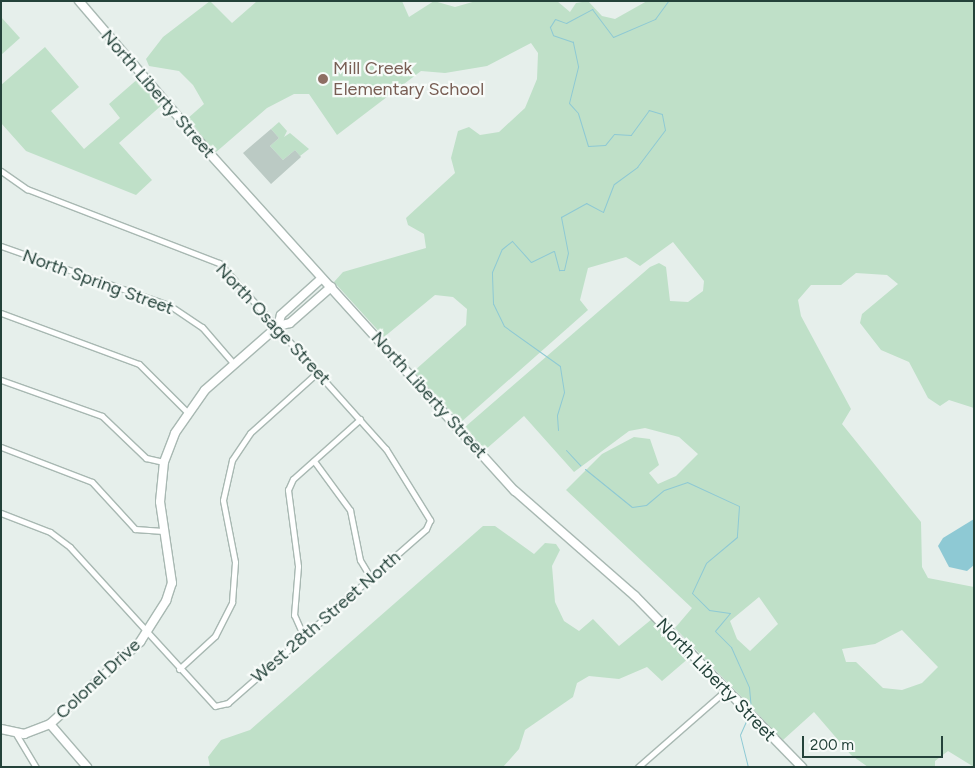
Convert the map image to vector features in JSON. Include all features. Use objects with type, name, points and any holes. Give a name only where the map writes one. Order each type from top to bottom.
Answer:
[{"type":"main road","name":"North Liberty Street","points":[[79,1],[322,278],[514,491],[634,596],[802,767]]},
{"type":"main road","name":"Colonel Drive","points":[[278,326],[281,314],[322,278]]},
{"type":"main road","name":"Colonel Drive","points":[[50,724],[132,651],[146,633],[172,583],[163,531],[164,462],[187,412],[234,364],[278,326],[290,323],[331,287]]},
{"type":"main road","points":[[1,729],[16,734],[50,724],[87,767]]},
{"type":"street","name":"North Osage Street","points":[[1,171],[26,189],[210,258],[278,326],[360,419],[401,469],[429,515],[428,526]]},
{"type":"street","name":"North Spring Street","points":[[1,246],[169,305],[202,327],[234,364]]},
{"type":"street","points":[[1,313],[139,364],[187,412]]},
{"type":"street","points":[[1,513],[62,540],[179,669],[215,636],[232,602],[235,562],[223,500],[232,460],[250,433],[318,372]]},
{"type":"street","points":[[1,380],[102,416],[146,458],[164,462]]},
{"type":"street","points":[[304,637],[294,616],[298,566],[288,490],[293,479],[360,419]]},
{"type":"street","points":[[1,447],[92,482],[135,529],[163,531]]},
{"type":"street","points":[[314,461],[350,510],[360,560],[371,578]]},
{"type":"street","name":"West 28th Street North","points":[[179,669],[207,702],[223,706],[304,637],[428,526]]},
{"type":"street","points":[[638,767],[726,690]]},
{"type":"street","points":[[16,734],[36,767]]},
{"type":"green space","points":[[210,1],[232,23],[257,1],[402,1],[409,17],[434,1],[455,7],[476,1],[557,1],[570,12],[576,3],[588,1],[602,16],[615,19],[647,1],[974,1],[974,408],[949,400],[940,406],[928,398],[909,362],[881,350],[860,323],[862,314],[898,284],[887,275],[856,273],[841,285],[811,285],[798,300],[801,316],[851,409],[842,424],[921,522],[922,567],[928,578],[974,587],[974,767],[948,751],[935,761],[935,767],[868,767],[851,755],[814,712],[783,740],[675,628],[692,608],[566,490],[602,454],[634,437],[650,439],[659,465],[649,473],[658,484],[676,476],[698,454],[679,437],[645,428],[629,431],[574,472],[524,416],[485,450],[465,427],[650,267],[659,263],[666,267],[670,301],[688,302],[703,291],[704,281],[673,242],[640,266],[626,257],[588,268],[580,300],[588,310],[460,423],[414,371],[466,325],[467,309],[453,297],[435,295],[384,337],[334,282],[343,272],[426,248],[424,234],[408,225],[406,218],[455,173],[451,158],[458,131],[469,127],[480,135],[499,132],[525,108],[537,79],[538,53],[531,43],[487,66],[445,73],[421,71],[337,135],[309,94],[294,94],[267,108],[215,153],[187,119],[204,104],[193,85],[179,71],[149,66],[146,59],[163,37]],"holes":[[[759,597],[778,624],[750,651],[737,639],[730,621]],[[902,630],[938,667],[922,683],[902,690],[883,688],[856,662],[846,662],[842,649],[875,644]]]},
{"type":"green space","points":[[1,17],[20,38],[1,55]]},
{"type":"green space","points":[[45,47],[79,87],[51,111],[84,149],[120,118],[109,104],[140,77],[163,104],[119,143],[152,180],[136,195],[26,151],[1,123],[1,85]]},
{"type":"green space","points":[[279,122],[287,131],[284,137],[290,133],[309,149],[300,156],[295,150],[283,160],[270,146],[279,138],[271,129]]},
{"type":"green space","points":[[483,526],[495,526],[534,554],[545,543],[556,544],[560,550],[552,566],[555,602],[564,621],[579,631],[593,619],[619,646],[652,619],[690,657],[662,681],[647,667],[619,679],[589,676],[577,683],[573,697],[525,730],[519,749],[503,767],[210,767],[208,757],[221,740],[250,730]]},
{"type":"water","points":[[974,519],[974,565],[967,571],[949,567],[938,546],[943,538]]},
{"type":"building","points":[[271,129],[279,138],[270,146],[283,160],[295,150],[301,157],[271,184],[243,153]]},
{"type":"waterway","points":[[558,430],[557,415],[564,392],[560,366],[504,326],[493,303],[492,272],[502,249],[512,241],[531,262],[554,251],[559,270],[564,270],[568,253],[561,217],[586,203],[603,212],[614,184],[637,167],[665,130],[662,114],[649,110],[631,135],[614,134],[605,145],[588,146],[578,113],[569,103],[578,66],[573,42],[553,35],[550,27],[555,19],[566,23],[592,9],[613,37],[655,19],[668,1]]},
{"type":"waterway","points":[[566,450],[580,465]]},
{"type":"waterway","points":[[585,469],[632,507],[646,505],[664,490],[687,482],[739,506],[737,537],[706,563],[692,593],[709,610],[730,613],[715,631],[731,647],[749,687],[751,709]]},
{"type":"waterway","points":[[747,719],[740,735],[748,767]]},
{"type":"place","name":"Mill Creek Elementary School","points":[[323,79]]}]
